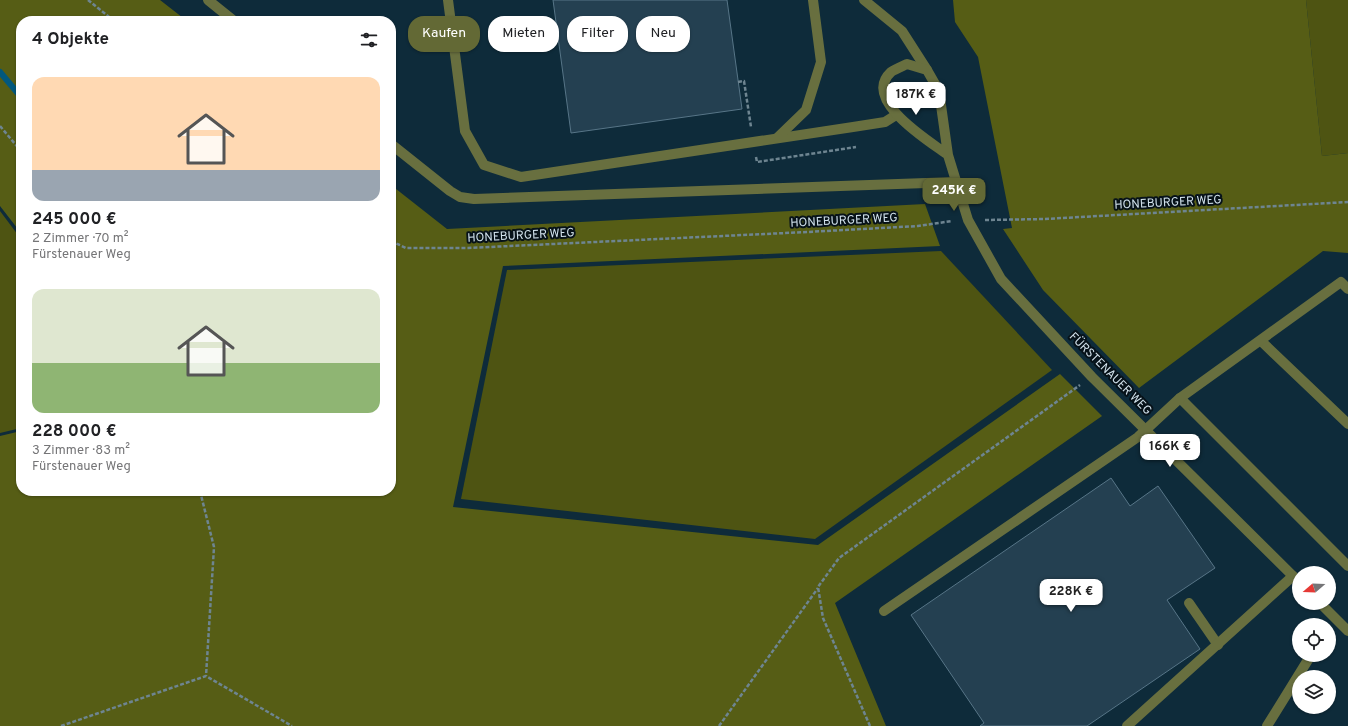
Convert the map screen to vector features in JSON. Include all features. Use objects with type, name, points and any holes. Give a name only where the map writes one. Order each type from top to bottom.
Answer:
[{"type":"street","points":[[208,0],[228,16]]},
{"type":"street","points":[[448,0],[465,131],[484,165],[521,177],[885,122],[896,115]]},
{"type":"street","points":[[777,138],[806,110],[821,62],[812,0]]},
{"type":"street","name":"FÜRSTENAUER WEG","points":[[864,0],[902,31],[939,91],[948,155],[955,182],[968,220],[1002,279],[1092,376],[1292,575]]},
{"type":"street","points":[[927,70],[908,64],[891,72],[883,86],[886,102],[896,115],[948,155]]},
{"type":"street","points":[[396,148],[450,191],[460,197],[474,199],[955,182]]},
{"type":"street","points":[[884,611],[1147,430],[1180,398],[1341,282],[1348,289]]},
{"type":"street","points":[[1260,341],[1348,424]]},
{"type":"street","points":[[1180,398],[1348,566]]},
{"type":"street","points":[[1127,726],[1218,645],[1292,582]]},
{"type":"street","points":[[1189,603],[1218,645]]},
{"type":"street","points":[[1336,624],[1348,632]]},
{"type":"street","points":[[1268,726],[1307,662]]},
{"type":"path","points":[[88,0],[108,16]]},
{"type":"path","points":[[0,126],[16,145]]},
{"type":"path","name":"HONEBURGER WEG","points":[[396,243],[406,248],[468,248],[918,226],[968,220],[1045,219],[1348,202]]},
{"type":"path","points":[[719,726],[839,558],[1092,376]]},
{"type":"path","points":[[201,496],[214,547],[206,676]]},
{"type":"path","points":[[818,587],[823,618],[870,726]]},
{"type":"path","points":[[61,726],[206,676],[292,726]]},
{"type":"green space","points":[[0,0],[160,0],[181,16],[16,16],[16,227],[0,206]]},
{"type":"green space","points":[[953,0],[1306,0],[1322,156],[1348,153],[1348,253],[1323,251],[1139,388],[1043,290],[1003,229],[1012,228],[978,57],[955,22]]},
{"type":"green space","points":[[1306,0],[1348,0],[1348,153],[1322,156]]},
{"type":"green space","points":[[396,189],[447,229],[925,204],[940,246],[503,266],[453,507],[818,545],[1060,374],[1102,416],[835,603],[886,726],[0,726],[0,436],[16,432],[16,496],[396,496]]},
{"type":"green space","points":[[0,211],[16,232],[16,429],[0,433]]},
{"type":"green space","points":[[941,251],[1052,370],[815,539],[461,499],[507,270]]},
{"type":"building","points":[[553,0],[727,0],[742,109],[571,133],[559,44],[559,16],[555,16]]},
{"type":"building","points":[[1111,478],[1130,506],[1158,486],[1215,568],[1167,600],[1200,649],[1087,726],[980,726],[984,723],[911,615]]},
{"type":"waterway","points":[[0,72],[16,91]]}]
